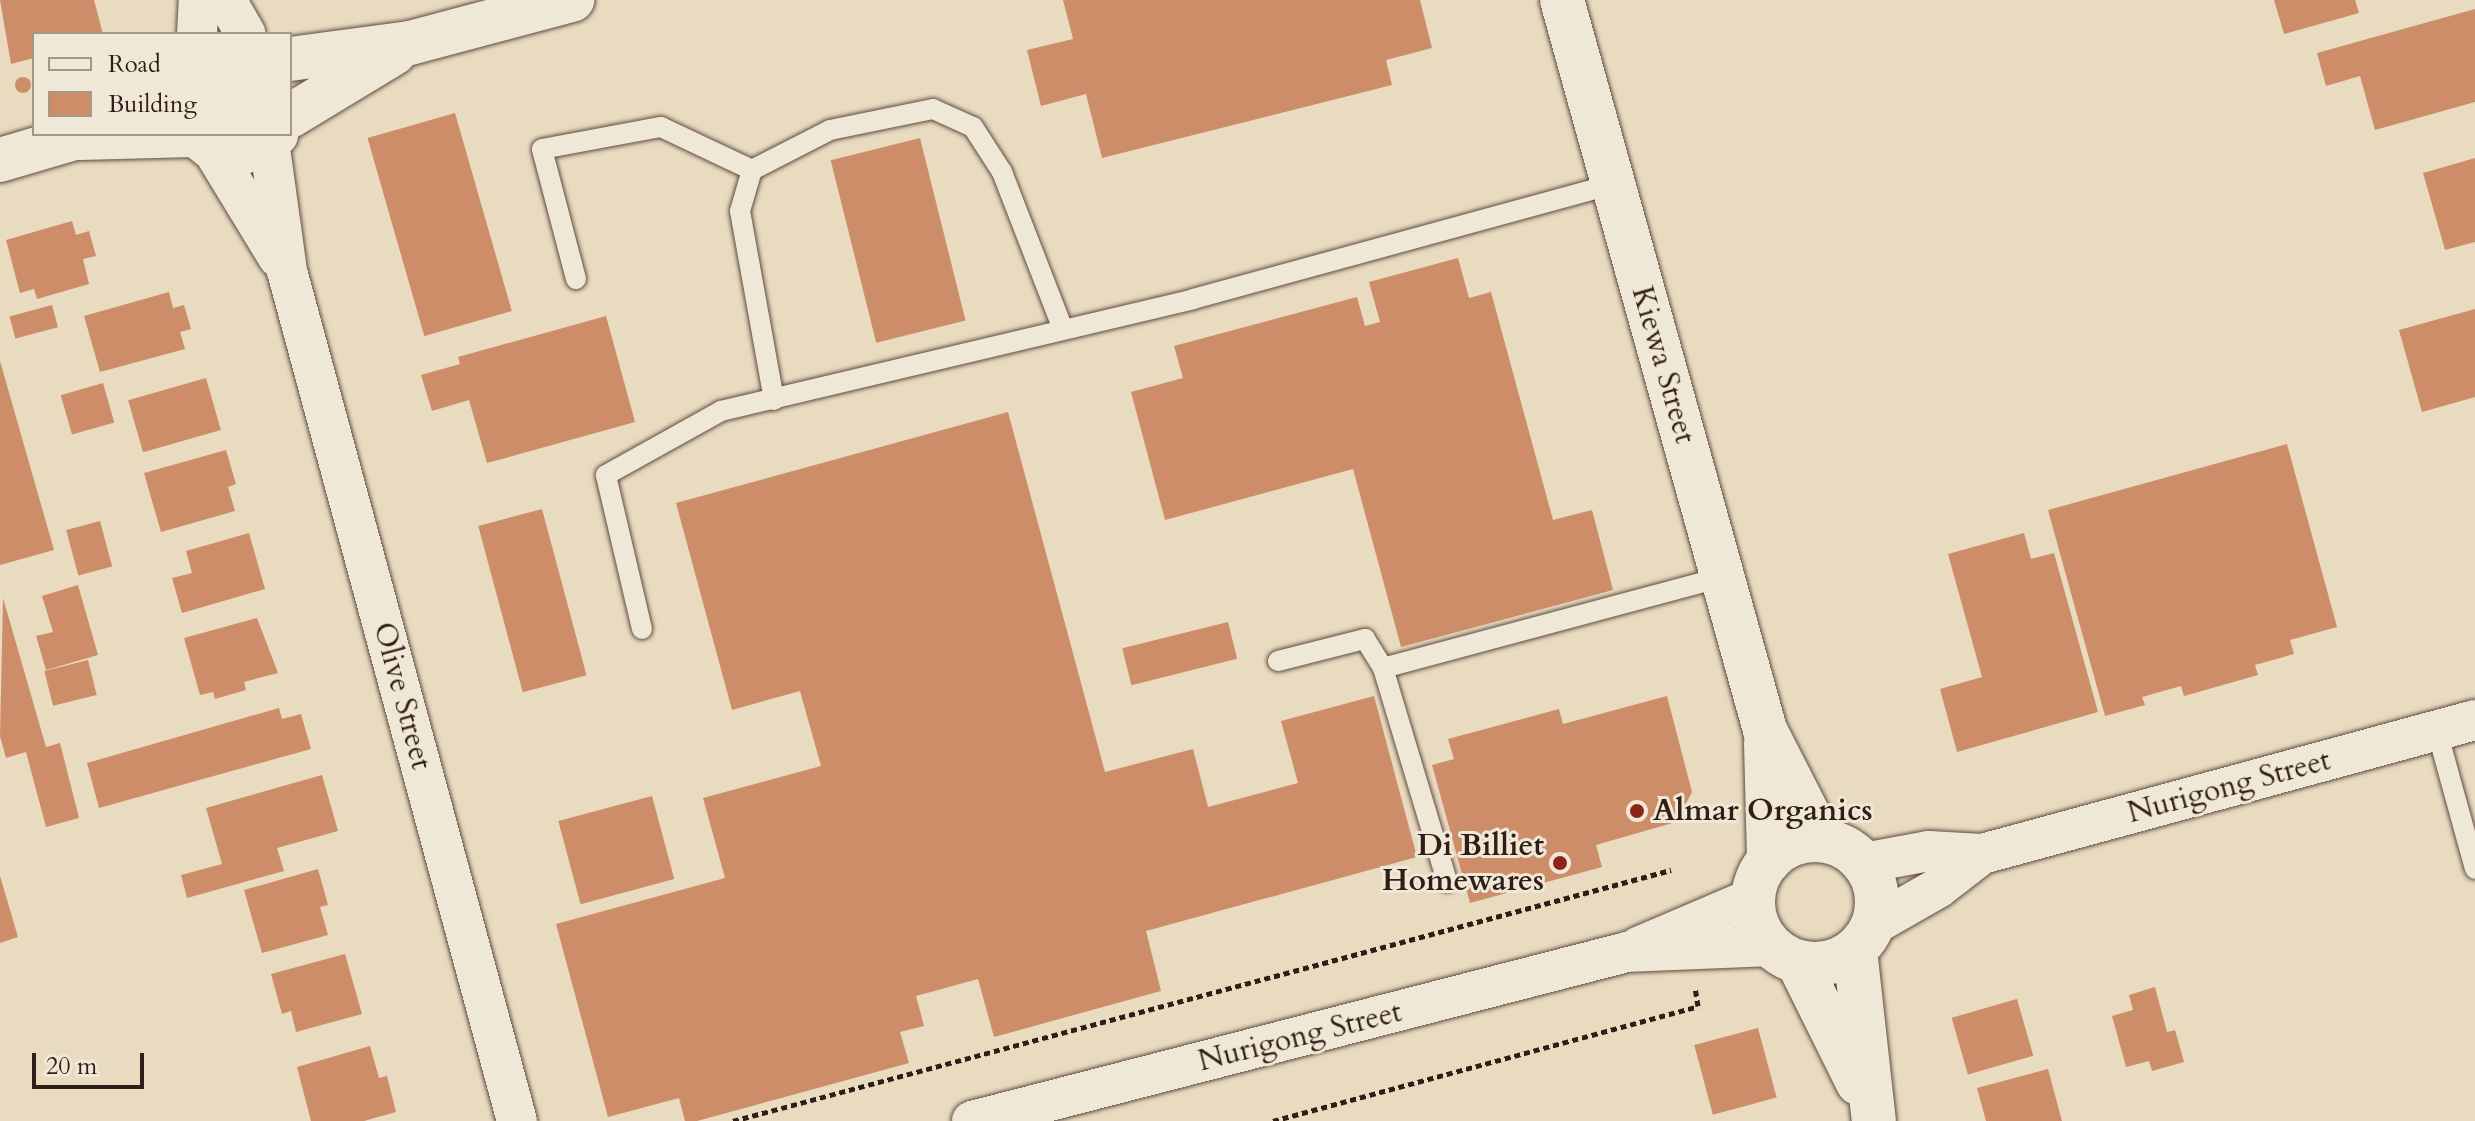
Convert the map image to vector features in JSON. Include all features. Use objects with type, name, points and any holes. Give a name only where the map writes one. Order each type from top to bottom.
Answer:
[{"type":"street","points":[[197,32],[199,0]]},
{"type":"street","points":[[226,0],[245,32]]},
{"type":"street","points":[[292,59],[410,43],[572,0]]},
{"type":"street","name":"Kiewa Street","points":[[1562,0],[1765,730],[1821,840]]},
{"type":"street","points":[[292,121],[410,43]]},
{"type":"street","points":[[0,160],[84,136],[200,139],[241,153],[268,136]]},
{"type":"street","name":"Olive Street","points":[[278,136],[287,271],[517,1121]]},
{"type":"street","name":"Olive Street","points":[[200,139],[287,271]]},
{"type":"street","name":"Nurigong Street","points":[[1864,863],[1929,851],[1982,854],[2475,720]]},
{"type":"street","name":"Kiewa Street","points":[[1761,879],[1765,730]]},
{"type":"street","points":[[1821,840],[1844,848],[1864,863],[1877,892],[1864,937],[1872,1114],[1784,954],[1760,932],[1761,879],[1802,841],[1821,840]]},
{"type":"street","name":"Nurigong Street","points":[[1864,937],[1938,888],[1982,854]]},
{"type":"street","name":"Nurigong Street","points":[[991,1119],[1627,952],[1761,879]]},
{"type":"street","points":[[1784,954],[1818,965],[1864,937]]},
{"type":"street","name":"Nurigong Street","points":[[1627,952],[1784,954]]},
{"type":"lane","points":[[774,400],[740,211],[752,170],[830,130],[933,109],[973,127],[1002,172],[1062,327]]},
{"type":"lane","points":[[576,279],[542,149],[661,127],[752,170]]},
{"type":"lane","points":[[642,629],[606,475],[721,411],[1062,327],[1193,299],[1612,184]]},
{"type":"lane","points":[[1383,668],[1723,577]]},
{"type":"lane","points":[[1278,661],[1365,639],[1383,668],[1447,882]]},
{"type":"lane","points":[[2437,731],[2475,869]]},
{"type":"path","points":[[733,1121],[1671,870]]},
{"type":"path","points":[[1273,1121],[1698,1006],[1695,988]]},
{"type":"building","points":[[0,0],[94,0],[102,32],[32,32],[32,59],[11,64]]},
{"type":"building","points":[[1063,0],[1420,0],[1432,48],[1386,60],[1392,85],[1102,158],[1086,94],[1041,106],[1027,50],[1073,39]]},
{"type":"building","points":[[2274,0],[2355,0],[2359,13],[2284,34]]},
{"type":"building","points":[[2475,9],[2475,102],[2375,130],[2360,76],[2326,86],[2317,53]]},
{"type":"building","points":[[23,77],[31,85],[23,93],[15,85]]},
{"type":"building","points":[[455,113],[512,311],[424,336],[368,138]]},
{"type":"building","points":[[920,138],[965,320],[876,343],[831,160]]},
{"type":"building","points":[[2475,158],[2475,242],[2445,250],[2423,173]]},
{"type":"building","points":[[72,221],[76,235],[89,231],[96,256],[83,259],[89,284],[37,299],[34,289],[20,293],[6,240]]},
{"type":"building","points":[[1458,258],[1469,298],[1491,292],[1553,520],[1592,510],[1613,590],[1401,647],[1353,469],[1165,520],[1131,392],[1183,378],[1174,346],[1357,297],[1365,326],[1380,322],[1369,282]]},
{"type":"building","points":[[169,292],[173,308],[184,305],[191,329],[180,332],[185,349],[100,372],[84,316]]},
{"type":"building","points":[[52,305],[58,327],[15,339],[9,316]]},
{"type":"building","points":[[2475,309],[2475,397],[2422,412],[2399,330]]},
{"type":"building","points":[[606,316],[635,422],[487,463],[469,400],[432,411],[421,375],[460,364],[458,357]]},
{"type":"building","points":[[0,361],[54,550],[0,565]]},
{"type":"building","points":[[206,378],[221,430],[143,452],[128,400]]},
{"type":"building","points":[[103,383],[114,422],[72,435],[61,395]]},
{"type":"building","points":[[1008,412],[1105,772],[1193,749],[1208,807],[1298,783],[1281,721],[1374,696],[1417,857],[1146,931],[1161,991],[994,1037],[978,979],[916,996],[924,1026],[900,1032],[909,1063],[697,1121],[685,1121],[679,1098],[608,1117],[556,924],[725,878],[703,798],[821,766],[800,691],[732,710],[676,503]]},
{"type":"building","points":[[2287,444],[2337,627],[2290,640],[2294,654],[2255,665],[2258,675],[2184,696],[2181,686],[2142,697],[2145,705],[2105,716],[2048,510]]},
{"type":"building","points":[[226,450],[236,484],[228,487],[235,511],[161,532],[144,473]]},
{"type":"building","points":[[542,509],[587,675],[523,692],[478,526]]},
{"type":"building","points":[[100,521],[112,566],[78,575],[66,530]]},
{"type":"building","points":[[249,533],[265,589],[182,613],[172,578],[192,573],[186,551]]},
{"type":"building","points":[[2024,533],[2031,559],[2054,553],[2098,712],[1957,752],[1940,689],[1982,677],[1948,554]]},
{"type":"building","points":[[78,585],[98,655],[46,670],[36,636],[53,632],[42,596]]},
{"type":"building","points":[[3,598],[46,747],[60,743],[79,818],[46,827],[26,752],[6,758],[0,736]]},
{"type":"building","points":[[257,618],[278,673],[244,682],[246,690],[215,699],[213,692],[200,695],[184,638]]},
{"type":"building","points":[[1228,622],[1237,659],[1131,685],[1122,648]]},
{"type":"building","points":[[88,660],[97,695],[53,706],[44,671]]},
{"type":"building","points":[[1667,696],[1692,792],[1676,822],[1596,845],[1602,867],[1470,903],[1432,765],[1454,759],[1448,739],[1559,709],[1563,724]]},
{"type":"building","points":[[279,708],[282,719],[301,714],[311,749],[99,808],[87,763]]},
{"type":"building","points":[[322,775],[338,831],[277,848],[284,871],[187,898],[181,875],[222,864],[206,808]]},
{"type":"building","points":[[652,796],[674,879],[581,904],[558,821]]},
{"type":"building","points":[[318,869],[328,905],[320,907],[328,935],[262,953],[244,890]]},
{"type":"building","points":[[0,876],[18,937],[0,943]]},
{"type":"building","points":[[345,954],[362,1014],[296,1032],[291,1011],[282,1014],[271,974]]},
{"type":"building","points":[[2155,987],[2167,1032],[2175,1030],[2184,1062],[2152,1071],[2149,1061],[2126,1067],[2112,1016],[2133,1010],[2129,995]]},
{"type":"building","points":[[2017,999],[2033,1056],[1968,1074],[1952,1018]]},
{"type":"building","points":[[1758,1028],[1777,1098],[1713,1115],[1694,1045]]},
{"type":"building","points":[[370,1046],[379,1078],[387,1076],[396,1112],[364,1121],[311,1121],[297,1067]]},
{"type":"building","points":[[2048,1069],[2062,1121],[1986,1121],[1977,1088]]},
{"type":"place","name":"Almar Organics","points":[[1637,811]]},
{"type":"place","name":"Di Billiet Homewares","points":[[1560,863]]}]
